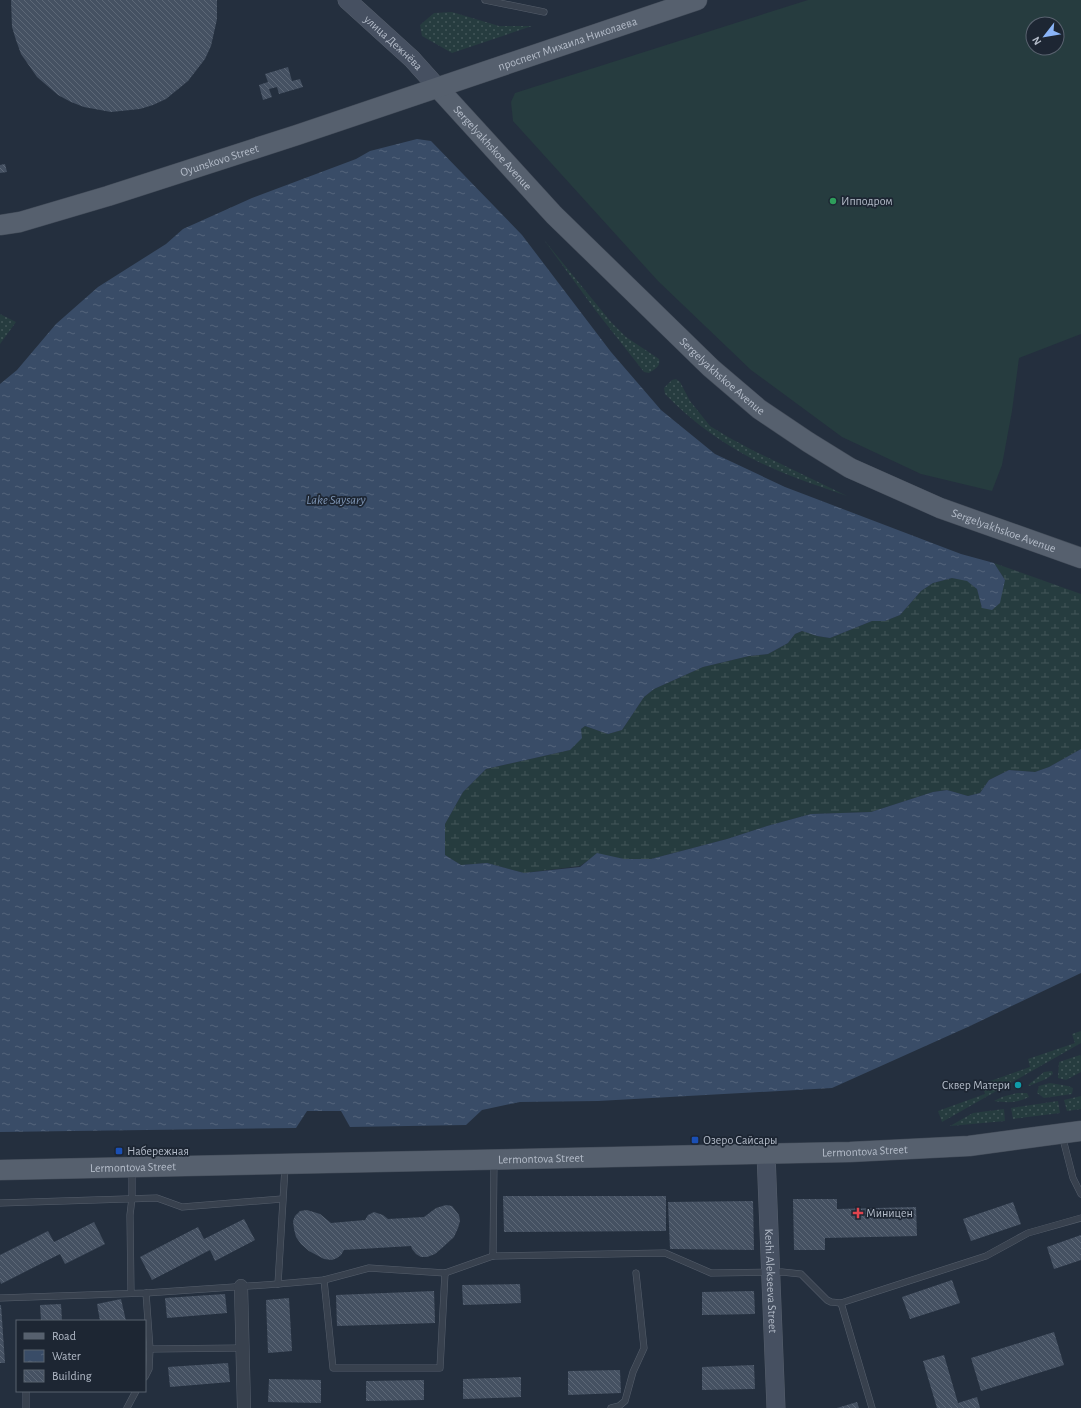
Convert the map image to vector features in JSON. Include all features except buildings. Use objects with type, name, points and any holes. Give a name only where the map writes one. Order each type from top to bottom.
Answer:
[{"type":"main road","name":"улица Дежнёва","points":[[347,0],[412,59],[438,88]]},
{"type":"main road","name":"проспект Михаила Николаева","points":[[438,88],[671,6],[697,0]]},
{"type":"main road","name":"Oyunskovo Street","points":[[0,225],[20,222],[108,196],[438,88]]},
{"type":"main road","name":"Sergelyakhskoe Avenue","points":[[438,88],[554,214],[712,368],[759,409],[850,468],[940,508],[1081,558]]},
{"type":"main road","name":"Lermontova Street","points":[[0,1170],[766,1154],[969,1146],[1072,1132]]},
{"type":"main road","name":"Keshi Alekseeva Street","points":[[766,1154],[776,1408]]},
{"type":"street","points":[[241,1286],[244,1408]]},
{"type":"lane","points":[[485,0],[544,12]]},
{"type":"lane","points":[[1072,1132],[1073,1178],[1081,1194]]},
{"type":"lane","points":[[494,1160],[494,1256]]},
{"type":"lane","points":[[278,1284],[282,1199],[286,1164]]},
{"type":"lane","points":[[131,1293],[130,1216],[132,1198],[132,1167]]},
{"type":"lane","points":[[0,1203],[157,1198],[182,1207],[282,1199]]},
{"type":"lane","points":[[0,1298],[146,1293],[278,1284],[324,1280],[369,1268],[445,1273],[494,1256],[665,1253],[711,1273],[770,1272],[801,1274],[827,1300],[841,1303],[986,1256],[1028,1233],[1081,1218]]},
{"type":"lane","points":[[324,1280],[333,1368],[440,1368],[445,1273]]},
{"type":"lane","points":[[611,1408],[618,1406],[625,1401],[633,1372],[644,1348],[636,1273]]},
{"type":"lane","points":[[146,1293],[150,1349],[149,1369],[146,1375]]},
{"type":"lane","points":[[841,1303],[872,1408]]},
{"type":"lane","points":[[150,1349],[243,1348]]},
{"type":"lane","points":[[26,1392],[26,1408]]},
{"type":"lane","points":[[127,1408],[135,1392]]},
{"type":"green space","name":"Ипподром","points":[[808,0],[1081,0],[1081,334],[1019,358],[1012,411],[1002,465],[992,491],[921,474],[842,437],[751,370],[658,281],[513,121],[511,102],[515,93]]},
{"type":"green space","points":[[452,12],[499,26],[532,26],[452,53],[422,36],[420,25],[434,13]]},
{"type":"green space","points":[[544,240],[611,322],[626,337],[659,359],[657,368],[649,373],[644,372],[596,311]]},
{"type":"green space","points":[[0,314],[16,322],[0,344]]},
{"type":"green space","points":[[676,379],[680,382],[690,401],[710,426],[754,451],[847,496],[765,465],[719,439],[691,418],[665,394],[664,388],[672,380]]},
{"type":"green space","points":[[994,563],[1081,594],[1081,749],[1049,767],[1035,772],[1009,770],[989,780],[980,793],[968,796],[947,790],[933,792],[871,812],[811,814],[727,839],[651,859],[624,859],[597,854],[580,866],[524,873],[487,863],[461,865],[445,855],[445,824],[463,792],[486,769],[570,750],[581,729],[585,726],[608,734],[622,730],[644,697],[654,689],[703,667],[749,656],[768,654],[788,643],[795,634],[803,631],[817,636],[830,638],[872,621],[885,621],[900,615],[921,591],[933,583],[952,578],[967,580],[977,589],[982,608],[1005,580]]},
{"type":"green space","points":[[1081,1031],[1081,1043],[942,1122],[938,1111],[985,1094],[982,1084],[1030,1067],[1028,1059],[1075,1043],[1072,1034]]},
{"type":"green space","points":[[1080,1055],[1081,1072],[1066,1080],[1058,1078],[1059,1062]]},
{"type":"green space","points":[[1052,1071],[1053,1074],[1046,1079],[1029,1086],[1028,1085],[1044,1072]]},
{"type":"green space","points":[[1050,1083],[1073,1088],[1072,1094],[1044,1098],[1037,1093],[1039,1086]]},
{"type":"green space","points":[[1017,1093],[1027,1093],[1029,1097],[1012,1102],[994,1101],[1002,1097]]},
{"type":"green space","points":[[1081,1096],[1081,1109],[1067,1111],[1064,1100]]},
{"type":"green space","points":[[1058,1101],[1060,1113],[1013,1119],[1011,1108]]},
{"type":"green space","points":[[1004,1109],[1005,1121],[950,1126],[973,1113]]},
{"type":"water","name":"Lake Saysary","points":[[417,139],[431,141],[522,235],[611,352],[661,410],[715,454],[785,487],[961,554],[994,563],[1005,580],[1000,603],[992,610],[982,608],[977,589],[967,581],[952,578],[933,583],[921,591],[900,615],[885,621],[872,621],[830,638],[817,636],[802,631],[795,634],[788,643],[768,654],[749,656],[703,667],[654,689],[644,697],[622,730],[608,734],[585,726],[581,729],[582,738],[570,750],[486,769],[463,792],[445,824],[445,855],[461,865],[487,863],[524,873],[580,867],[597,853],[624,859],[651,859],[727,839],[811,814],[871,812],[933,792],[947,790],[968,796],[980,793],[989,780],[1009,770],[1035,772],[1049,767],[1081,749],[1081,973],[970,1026],[832,1088],[598,1101],[520,1102],[482,1110],[466,1125],[350,1127],[341,1111],[307,1111],[296,1128],[0,1132],[0,384],[17,370],[56,324],[98,287],[166,244],[183,229],[252,198],[356,159],[370,151]]},
{"type":"place","name":"Ипподром","points":[[833,201]]},
{"type":"place","name":"Сквер Матери","points":[[1018,1085]]},
{"type":"place","name":"Озеро Сайсары","points":[[695,1140]]},
{"type":"place","name":"Набережная","points":[[119,1151]]},
{"type":"place","name":"Миницен","points":[[858,1213]]}]
